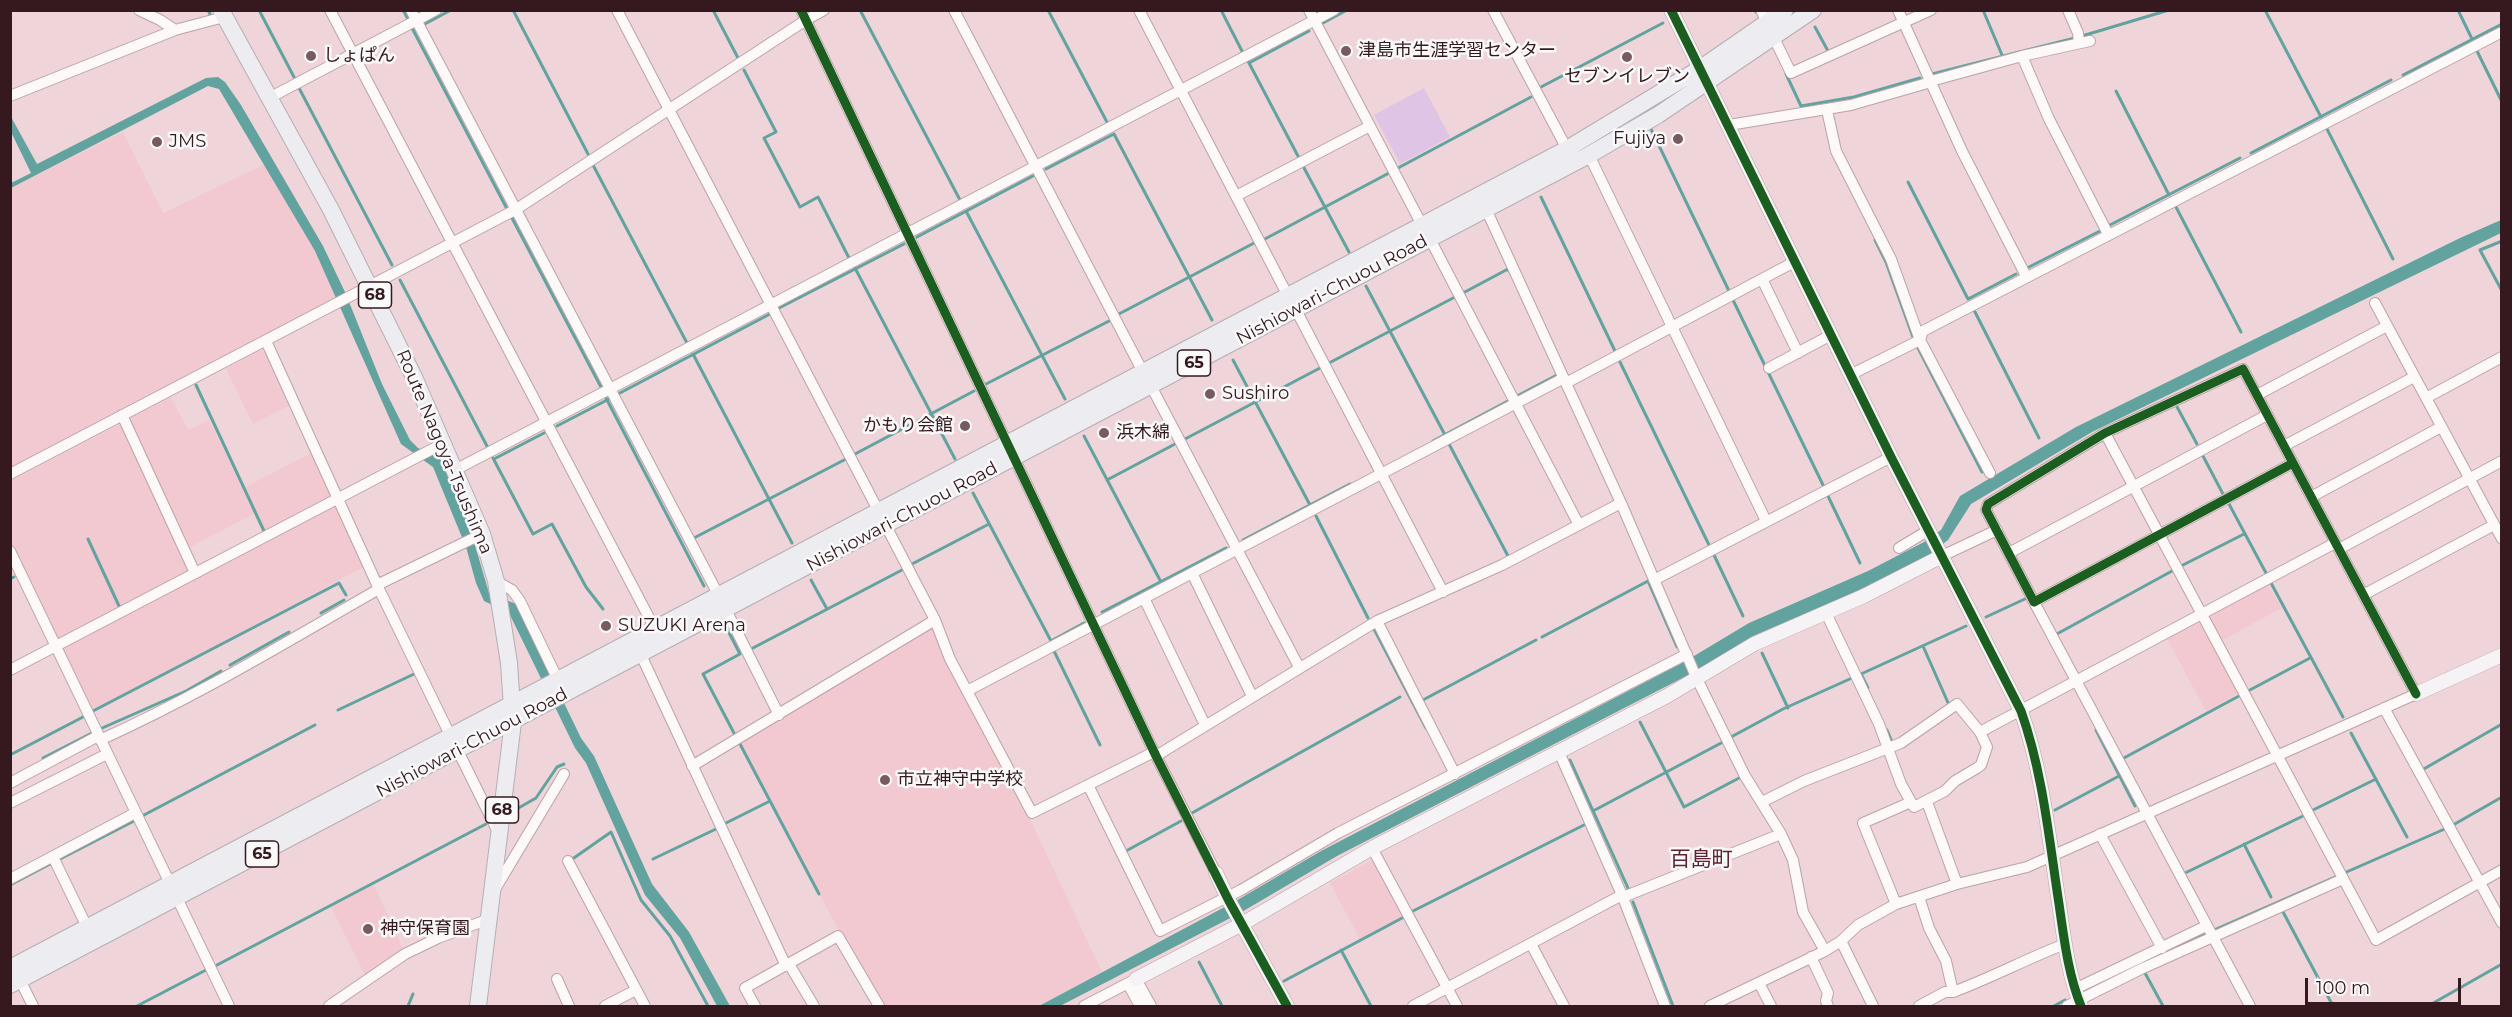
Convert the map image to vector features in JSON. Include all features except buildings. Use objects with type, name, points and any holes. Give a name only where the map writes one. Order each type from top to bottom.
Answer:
[{"type":"main road","name":"Nishiowari-Chuou Road","points":[[1426,232],[1486,209],[1589,155],[1658,115],[1785,10]]},
{"type":"main road","name":"Nishiowari-Chuou Road","points":[[1767,24],[1814,10]]},
{"type":"main road","name":"Route Nagoya-Tsushima","points":[[223,14],[371,287],[444,443],[455,470],[473,539],[497,587],[513,722],[478,1006]]},
{"type":"main road","name":"Nishiowari-Chuou Road","points":[[13,972],[173,892],[455,744],[512,705],[641,655],[722,603],[1426,232],[1567,149],[1705,75]]},
{"type":"main road","name":"Nishiowari-Chuou Road","points":[[455,744],[513,722],[554,690],[655,629],[722,603]]},
{"type":"main road","name":"Nishiowari-Chuou Road","points":[[13,972],[87,927],[173,892]]},
{"type":"street","points":[[139,10],[175,30]]},
{"type":"street","points":[[330,10],[655,629]]},
{"type":"street","points":[[411,10],[779,715]]},
{"type":"street","points":[[269,98],[436,10]]},
{"type":"street","points":[[617,10],[935,620],[950,659],[1032,813],[1155,754],[1377,621],[1502,565],[1621,503]]},
{"type":"street","points":[[10,474],[515,210],[668,110],[803,15],[824,10]]},
{"type":"street","points":[[954,10],[1299,667]]},
{"type":"street","points":[[1139,10],[1443,592]]},
{"type":"street","points":[[455,470],[1181,91],[1312,16],[1334,10]]},
{"type":"street","points":[[1493,10],[1567,149]]},
{"type":"street","points":[[1671,10],[1705,75],[1850,375],[2021,711],[2032,741],[2039,775],[2075,1000]]},
{"type":"street","points":[[1899,10],[1962,151],[2026,276]]},
{"type":"street","points":[[1767,24],[1791,73],[1931,10]]},
{"type":"street","points":[[1729,125],[1851,105],[2082,40],[2068,10]]},
{"type":"street","points":[[10,96],[175,30],[223,14]]},
{"type":"street","points":[[803,15],[1155,754],[1240,921],[1287,1006]]},
{"type":"street","points":[[1312,16],[1579,525]]},
{"type":"street","points":[[1850,375],[1920,340],[1923,331],[2026,276],[2502,32]]},
{"type":"street","points":[[2022,56],[2049,119],[2108,234]]},
{"type":"street","points":[[1827,110],[1836,151],[1891,259],[1920,340],[1990,473]]},
{"type":"street","points":[[1236,196],[1370,126]]},
{"type":"street","points":[[1589,155],[1766,521]]},
{"type":"street","points":[[1486,209],[1621,503],[1696,676],[1745,776],[1781,834],[1793,860],[1803,912],[1825,951]]},
{"type":"street","points":[[967,691],[1516,403],[1672,327],[1796,261]]},
{"type":"street","points":[[1762,279],[1798,353]]},
{"type":"street","points":[[2375,303],[2502,539]]},
{"type":"street","points":[[2257,395],[2387,326]]},
{"type":"street","points":[[1769,368],[1832,335]]},
{"type":"street","points":[[266,341],[378,587],[499,835]]},
{"type":"street","points":[[2426,398],[2502,357]]},
{"type":"street","points":[[2250,1006],[2034,602],[1986,510],[1988,504],[2105,433],[2242,369],[2416,694]]},
{"type":"street","points":[[2284,446],[2414,377]]},
{"type":"street","points":[[2009,553],[2267,415]]},
{"type":"street","points":[[122,416],[195,573]]},
{"type":"street","points":[[2311,497],[2441,427]]},
{"type":"street","points":[[2105,433],[2376,940],[2502,870]]},
{"type":"street","points":[[10,670],[444,443]]},
{"type":"street","points":[[1654,580],[1891,457]]},
{"type":"street","points":[[1980,732],[2201,614],[2502,462]]},
{"type":"street","points":[[2034,602],[2293,463]]},
{"type":"street","points":[[2363,595],[2494,525]]},
{"type":"street","points":[[1899,548],[1929,530]]},
{"type":"street","points":[[1084,1006],[1132,982],[1372,848],[1559,752],[1754,644],[1826,613],[1940,553],[1997,530]]},
{"type":"street","points":[[10,783],[99,738],[189,698],[285,645],[378,587],[473,539]]},
{"type":"street","points":[[10,551],[229,1006]]},
{"type":"street","points":[[1192,573],[1252,696]]},
{"type":"street","points":[[497,587],[512,590],[520,601],[554,690]]},
{"type":"street","points":[[1144,598],[1205,725]]},
{"type":"street","points":[[1762,802],[1804,781],[1888,748],[1915,734],[1956,704],[1980,732],[1988,747],[1981,765],[1927,802],[1914,807],[1888,748],[1826,613]]},
{"type":"street","points":[[692,766],[935,620]]},
{"type":"street","points":[[1377,621],[1455,774]]},
{"type":"street","points":[[641,655],[788,965],[814,1006]]},
{"type":"street","points":[[1088,785],[1160,932],[1229,898],[1338,833],[1687,655]]},
{"type":"street","points":[[1710,1006],[1825,951],[1858,925],[1896,904],[1957,884],[2027,867],[2502,656]]},
{"type":"street","points":[[2384,708],[2502,923]]},
{"type":"street","points":[[1559,752],[1623,896],[1665,1006]]},
{"type":"street","points":[[10,803],[107,754]]},
{"type":"street","points":[[492,894],[564,774]]},
{"type":"street","points":[[1896,904],[1863,823],[1911,802]]},
{"type":"street","points":[[1927,802],[1957,884]]},
{"type":"street","points":[[10,879],[135,813]]},
{"type":"street","points":[[1413,1006],[1623,896],[1781,834]]},
{"type":"street","points":[[2100,834],[2162,948]]},
{"type":"street","points":[[1372,848],[1457,1006]]},
{"type":"street","points":[[53,856],[87,927]]},
{"type":"street","points":[[568,861],[645,1006]]},
{"type":"street","points":[[2075,1000],[2209,932],[2341,876]]},
{"type":"street","points":[[1919,897],[1929,928],[1946,961],[1953,992]]},
{"type":"street","points":[[329,1006],[405,954],[438,938],[489,920]]},
{"type":"street","points":[[2075,1000],[2162,948],[2209,932]]},
{"type":"street","points":[[755,1006],[745,988],[838,936],[879,1006]]},
{"type":"street","points":[[1840,941],[1873,1006]]},
{"type":"street","points":[[1531,944],[1564,1006]]},
{"type":"street","points":[[1919,1006],[1945,992],[1953,992],[1988,979],[2030,957],[2065,944]]},
{"type":"street","points":[[1811,957],[1828,993],[1826,1001],[1828,1006]]},
{"type":"street","points":[[13,972],[33,1006]]},
{"type":"street","points":[[557,979],[569,1006]]},
{"type":"street","points":[[1132,982],[1140,1006]]},
{"type":"street","points":[[1132,982],[1151,1006]]},
{"type":"street","points":[[1759,983],[1770,1006]]},
{"type":"street","points":[[605,1006],[636,990]]},
{"type":"shaded area","points":[[1424,88],[1450,137],[1400,164],[1374,115]]},
{"type":"shaded area","points":[[123,132],[163,213],[265,164],[315,251],[337,298],[11,468],[11,188]]},
{"type":"shaded area","points":[[260,350],[265,352],[290,405],[253,424],[226,369]]},
{"type":"shaded area","points":[[171,397],[188,430],[209,420],[254,514],[188,548],[131,424],[132,417]]},
{"type":"shaded area","points":[[122,423],[189,568],[187,573],[58,640],[11,543],[11,481]]},
{"type":"shaded area","points":[[312,453],[330,492],[328,498],[265,532],[245,487]]},
{"type":"shaded area","points":[[333,506],[338,508],[364,567],[91,711],[63,653],[65,647]]},
{"type":"shaded area","points":[[2268,584],[2282,608],[2221,641],[2209,618],[2210,613]]},
{"type":"shaded area","points":[[2196,622],[2202,625],[2238,694],[2206,711],[2166,637]]},
{"type":"shaded area","name":"市立神守中学校","points":[[930,629],[936,631],[946,660],[1030,819],[1102,972],[1039,1006],[883,1006],[839,931],[740,742]]},
{"type":"shaded area","points":[[1374,859],[1405,915],[1360,939],[1330,883]]},
{"type":"shaded area","name":"神守保育園","points":[[374,885],[404,951],[366,977],[331,907]]},
{"type":"water","points":[[218,77],[225,82],[241,105],[323,246],[345,292],[382,384],[410,440],[418,448],[441,458],[469,525],[489,593],[516,604],[581,738],[594,756],[652,884],[689,932],[730,1006],[717,1006],[680,938],[645,895],[586,763],[575,748],[509,613],[484,601],[476,583],[466,547],[433,467],[401,444],[315,251],[219,89],[208,86],[11,188],[11,183],[31,173],[11,132],[10,115],[37,164],[206,78]]},
{"type":"water","points":[[2501,220],[2501,233],[2092,432],[1971,504],[1948,540],[1929,555],[1857,591],[1751,637],[1698,670],[1337,856],[1240,913],[1060,1006],[1039,1006],[1234,902],[1321,851],[1684,662],[1749,623],[1868,571],[1924,542],[1941,530],[1960,496],[2076,427]]},
{"type":"waterway","points":[[208,10],[210,14]]},
{"type":"waterway","points":[[259,10],[295,79]]},
{"type":"waterway","points":[[403,10],[409,21]]},
{"type":"waterway","points":[[423,25],[451,10]]},
{"type":"waterway","points":[[513,10],[588,154]]},
{"type":"waterway","points":[[713,10],[738,58]]},
{"type":"waterway","points":[[860,10],[960,200]]},
{"type":"waterway","points":[[1048,10],[1108,124]]},
{"type":"waterway","points":[[1221,10],[1243,53]]},
{"type":"waterway","points":[[1323,23],[1347,10]]},
{"type":"waterway","points":[[1983,10],[2002,55]]},
{"type":"waterway","points":[[2082,36],[2169,10]]},
{"type":"waterway","points":[[2265,10],[2321,117]]},
{"type":"waterway","points":[[2458,10],[2472,39]]},
{"type":"waterway","points":[[1541,87],[1663,23]]},
{"type":"waterway","points":[[2403,75],[2502,24]]},
{"type":"waterway","points":[[1815,27],[1828,51]]},
{"type":"waterway","points":[[412,28],[506,207]]},
{"type":"waterway","points":[[1249,63],[1309,31]]},
{"type":"waterway","points":[[1932,74],[2075,38]]},
{"type":"waterway","points":[[2477,51],[2502,102]]},
{"type":"waterway","points":[[1248,61],[1299,158]]},
{"type":"waterway","points":[[744,70],[776,132],[764,138],[800,207],[818,197],[849,258]]},
{"type":"waterway","points":[[1786,74],[1801,106],[1854,97],[1920,78]]},
{"type":"waterway","points":[[2251,153],[2391,80]]},
{"type":"waterway","points":[[299,88],[392,265]]},
{"type":"waterway","points":[[2116,91],[2169,195]]},
{"type":"waterway","points":[[1398,168],[1531,97]]},
{"type":"waterway","points":[[1651,129],[1729,291]]},
{"type":"waterway","points":[[2327,129],[2393,259]]},
{"type":"waterway","points":[[1046,169],[1114,134],[1212,320]]},
{"type":"waterway","points":[[2110,225],[2240,158]]},
{"type":"waterway","points":[[593,165],[687,343]]},
{"type":"waterway","points":[[1303,166],[1349,252]]},
{"type":"waterway","points":[[1325,207],[1389,173]]},
{"type":"waterway","points":[[917,237],[1033,176]]},
{"type":"waterway","points":[[1908,182],[1968,299],[2016,274]]},
{"type":"waterway","points":[[1541,197],[1615,351]]},
{"type":"waterway","points":[[1263,240],[1325,207]]},
{"type":"waterway","points":[[2176,207],[2241,332]]},
{"type":"waterway","points":[[966,211],[1065,399]]},
{"type":"waterway","points":[[512,218],[602,389]]},
{"type":"waterway","points":[[2029,267],[2100,231]]},
{"type":"waterway","points":[[1875,240],[1886,262],[1913,337]]},
{"type":"waterway","points":[[2502,241],[2480,250],[2502,291]]},
{"type":"waterway","points":[[1117,315],[1256,242]]},
{"type":"waterway","points":[[779,308],[904,244]]},
{"type":"waterway","points":[[855,268],[955,459]]},
{"type":"waterway","points":[[1463,293],[1508,269],[1509,271]]},
{"type":"waterway","points":[[400,280],[488,448]]},
{"type":"waterway","points":[[1366,286],[1445,435]]},
{"type":"waterway","points":[[1329,363],[1455,297]]},
{"type":"waterway","points":[[1733,300],[1824,487]]},
{"type":"waterway","points":[[1974,310],[2039,438]]},
{"type":"waterway","points":[[618,394],[770,314]]},
{"type":"waterway","points":[[986,384],[1111,320]]},
{"type":"waterway","points":[[1918,348],[1982,472]]},
{"type":"waterway","points":[[693,354],[792,543]]},
{"type":"waterway","points":[[1233,360],[1310,505]]},
{"type":"waterway","points":[[1619,360],[1709,545]]},
{"type":"waterway","points":[[1185,439],[1320,368]]},
{"type":"waterway","points":[[1519,395],[1557,375],[1556,372]]},
{"type":"waterway","points":[[196,385],[264,531]]},
{"type":"waterway","points":[[855,454],[974,391]]},
{"type":"waterway","points":[[606,398],[704,586]]},
{"type":"waterway","points":[[557,426],[609,399]]},
{"type":"waterway","points":[[1433,441],[1508,401]]},
{"type":"waterway","points":[[2176,405],[2197,444]]},
{"type":"waterway","points":[[494,459],[544,433]]},
{"type":"waterway","points":[[1084,436],[1161,582]]},
{"type":"waterway","points":[[1107,480],[1175,444]]},
{"type":"waterway","points":[[1449,444],[1508,556]]},
{"type":"waterway","points":[[2203,456],[2223,494]]},
{"type":"waterway","points":[[493,458],[533,534],[552,524],[586,587],[603,609]]},
{"type":"waterway","points":[[692,539],[846,459]]},
{"type":"waterway","points":[[1243,540],[1350,484]]},
{"type":"waterway","points":[[973,493],[1051,641],[1084,623]]},
{"type":"waterway","points":[[1827,494],[1860,563]]},
{"type":"waterway","points":[[2229,504],[2266,573]]},
{"type":"waterway","points":[[1316,516],[1368,618]]},
{"type":"waterway","points":[[912,564],[989,524]]},
{"type":"waterway","points":[[2181,566],[2244,534]]},
{"type":"waterway","points":[[88,539],[119,606]]},
{"type":"waterway","points":[[1102,612],[1226,548]]},
{"type":"waterway","points":[[1714,555],[1743,616]]},
{"type":"waterway","points":[[751,649],[902,570]]},
{"type":"waterway","points":[[2055,635],[2172,571]]},
{"type":"waterway","points":[[10,579],[14,577]]},
{"type":"waterway","points":[[811,580],[827,609]]},
{"type":"waterway","points":[[1542,637],[1648,581],[1677,647]]},
{"type":"waterway","points":[[93,711],[339,583],[346,595]]},
{"type":"waterway","points":[[2271,583],[2343,717]]},
{"type":"waterway","points":[[1986,617],[2027,598]]},
{"type":"waterway","points":[[321,613],[344,600]]},
{"type":"waterway","points":[[725,625],[740,654],[703,674],[735,735]]},
{"type":"waterway","points":[[1861,674],[1966,626]]},
{"type":"waterway","points":[[1374,629],[1426,728]]},
{"type":"waterway","points":[[230,665],[289,632]]},
{"type":"waterway","points":[[1421,701],[1536,640]]},
{"type":"waterway","points":[[1923,646],[1949,705],[1951,704]]},
{"type":"waterway","points":[[1054,651],[1100,745]]},
{"type":"waterway","points":[[1762,653],[1788,708]]},
{"type":"waterway","points":[[2248,691],[2310,658]]},
{"type":"waterway","points":[[100,729],[186,691],[221,671]]},
{"type":"waterway","points":[[338,710],[414,674]]},
{"type":"waterway","points":[[1861,674],[1868,688]]},
{"type":"waterway","points":[[1731,737],[1783,709],[1852,678]]},
{"type":"waterway","points":[[2122,759],[2239,696]]},
{"type":"waterway","points":[[1192,813],[1400,697]]},
{"type":"waterway","points":[[10,755],[83,717]]},
{"type":"waterway","points":[[1640,722],[1684,807],[1741,777]]},
{"type":"waterway","points":[[2422,770],[2502,724]]},
{"type":"waterway","points":[[144,815],[315,725]]},
{"type":"waterway","points":[[1887,730],[1892,742]]},
{"type":"waterway","points":[[2096,730],[2135,806]]},
{"type":"waterway","points":[[43,758],[92,733]]},
{"type":"waterway","points":[[2351,733],[2407,837]]},
{"type":"waterway","points":[[1593,811],[1723,742]]},
{"type":"waterway","points":[[740,744],[819,894]]},
{"type":"waterway","points":[[1570,760],[1628,888]]},
{"type":"waterway","points":[[515,810],[536,798],[557,767],[564,764]]},
{"type":"waterway","points":[[2055,810],[2119,776]]},
{"type":"waterway","points":[[2311,811],[2376,779]]},
{"type":"waterway","points":[[2453,825],[2502,797]]},
{"type":"waterway","points":[[726,823],[770,801]]},
{"type":"waterway","points":[[2183,874],[2303,816]]},
{"type":"waterway","points":[[60,859],[134,821]]},
{"type":"waterway","points":[[1126,851],[1181,821]]},
{"type":"waterway","points":[[217,965],[486,824]]},
{"type":"waterway","points":[[1413,911],[1586,824]]},
{"type":"waterway","points":[[2214,930],[2447,828]]},
{"type":"waterway","points":[[653,859],[716,829]]},
{"type":"waterway","points":[[571,860],[611,832],[641,900],[670,936],[708,1006]]},
{"type":"waterway","points":[[2244,844],[2271,897]]},
{"type":"waterway","points":[[10,885],[52,863]]},
{"type":"waterway","points":[[1633,902],[1673,1006]]},
{"type":"waterway","points":[[2282,910],[2333,1006]]},
{"type":"waterway","points":[[1284,981],[1404,917]]},
{"type":"waterway","points":[[2159,955],[2208,933]]},
{"type":"waterway","points":[[1341,950],[1371,1006]]},
{"type":"waterway","points":[[1199,962],[1222,1006]]},
{"type":"waterway","points":[[2428,1006],[2502,964]]},
{"type":"waterway","points":[[137,1006],[206,970]]},
{"type":"waterway","points":[[2087,989],[2124,972]]},
{"type":"waterway","points":[[2145,973],[2163,1006]]},
{"type":"waterway","points":[[408,1006],[413,994]]},
{"type":"waterway","points":[[2054,1006],[2065,1000]]},
{"type":"cycle path","points":[[801,10],[1156,756],[1229,901],[1287,1006]]},
{"type":"cycle path","points":[[1671,10],[1891,457],[2021,711],[2040,782],[2067,956],[2081,1006]]},
{"type":"cycle path","points":[[2293,463],[2034,602],[1986,510],[1988,504],[2105,433],[2243,369],[2416,694]]},
{"type":"place","name":"津島市生涯学習センター","points":[[1346,51]]},
{"type":"place","name":"しょぱん","points":[[311,56]]},
{"type":"place","name":"セブンイレブン","points":[[1627,57]]},
{"type":"place","name":"Fujiya","points":[[1678,139]]},
{"type":"place","name":"JMS","points":[[157,142]]},
{"type":"place","name":"Sushiro","points":[[1210,394]]},
{"type":"place","name":"かもり会館","points":[[965,426]]},
{"type":"place","name":"浜木綿","points":[[1104,433]]},
{"type":"place","name":"SUZUKI Arena","points":[[606,626]]},
{"type":"place","name":"市立神守中学校","points":[[885,780]]},
{"type":"place","name":"神守保育園","points":[[368,929]]},
{"type":"district","name":"百島町","points":[[1701,860]]}]
